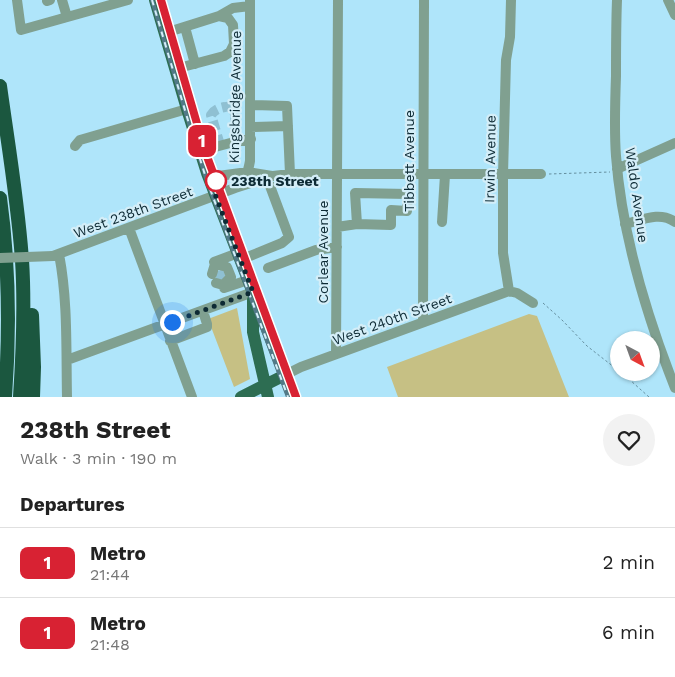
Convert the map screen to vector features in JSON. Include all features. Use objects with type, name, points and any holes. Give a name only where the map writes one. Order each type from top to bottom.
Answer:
[{"type":"highway","points":[[0,86],[22,259],[24,313],[20,397]]},
{"type":"highway","points":[[0,198],[8,286],[6,397]]},
{"type":"highway","points":[[19,234],[32,311],[33,397]]},
{"type":"main road","points":[[155,0],[207,173],[285,375],[291,397]]},
{"type":"main road","points":[[253,292],[253,332],[266,391],[274,397]]},
{"type":"main road","points":[[241,397],[266,391],[285,375]]},
{"type":"street","points":[[17,0],[21,30],[128,0]]},
{"type":"street","points":[[62,0],[68,17]]},
{"type":"street","name":"Corlear Avenue","points":[[336,354],[338,0]]},
{"type":"street","name":"Tibbett Avenue","points":[[423,322],[424,0]]},
{"type":"street","name":"Irwin Avenue","points":[[509,291],[503,253],[503,175],[506,60],[510,37],[511,0]]},
{"type":"street","name":"Waldo Avenue","points":[[617,0],[613,171],[641,290],[675,388]]},
{"type":"street","points":[[668,0],[675,15]]},
{"type":"street","points":[[219,16],[229,5],[233,8],[250,3]]},
{"type":"street","name":"Kingsbridge Avenue","points":[[235,188],[244,181],[250,161],[250,3]]},
{"type":"street","points":[[165,32],[219,16],[228,18],[234,25],[234,44],[230,52],[224,56],[175,69]]},
{"type":"street","points":[[184,27],[195,64]]},
{"type":"street","points":[[251,105],[287,106],[290,174]]},
{"type":"street","points":[[75,146],[80,140],[187,108]]},
{"type":"street","points":[[251,127],[288,126]]},
{"type":"street","points":[[200,151],[251,139]]},
{"type":"street","points":[[613,171],[675,143]]},
{"type":"street","name":"West 238th Street","points":[[207,173],[218,176],[248,172],[270,177]]},
{"type":"street","name":"West 238th Street","points":[[0,258],[56,255],[235,188],[270,177],[290,174],[541,174]]},
{"type":"street","points":[[442,222],[445,175]]},
{"type":"street","points":[[230,301],[214,262],[282,243],[289,237],[270,177]]},
{"type":"street","points":[[337,227],[357,224],[391,225],[391,210],[406,211],[408,194],[355,193],[357,224]]},
{"type":"street","points":[[625,224],[661,216],[675,222]]},
{"type":"street","points":[[129,228],[192,397]]},
{"type":"street","points":[[268,268],[316,250],[337,247]]},
{"type":"street","points":[[56,255],[62,268],[66,316],[67,397]]},
{"type":"street","points":[[219,278],[248,280]]},
{"type":"street","points":[[509,291],[536,301]]},
{"type":"street","name":"West 240th Street","points":[[285,375],[301,367],[509,291]]},
{"type":"street","points":[[67,360],[253,292]]},
{"type":"street","points":[[170,341],[207,327],[203,311]]},
{"type":"path","points":[[541,174],[613,171]]},
{"type":"path","points":[[536,301],[562,320],[587,346],[610,364]]},
{"type":"path","points":[[631,381],[649,397]]},
{"type":"shaded area","points":[[237,308],[250,379],[234,387],[208,319]]},
{"type":"shaded area","points":[[529,314],[537,316],[569,397],[398,397],[387,367]]},
{"type":"tunnel","points":[[220,145],[211,115],[223,107],[232,108],[234,111],[235,130],[238,141]]},
{"type":"tunnel","points":[[218,271],[222,281]]},
{"type":"railway","points":[[152,0],[207,181],[288,397]]},
{"type":"railway","points":[[161,0],[205,151],[296,397]]},
{"type":"metro line","name":"1","points":[[161,0],[205,151],[296,397]]},
{"type":"place","name":"238th Street","points":[[216,181]]},
{"type":"route","points":[[172,322],[253,292],[211,184],[216,181]]}]
